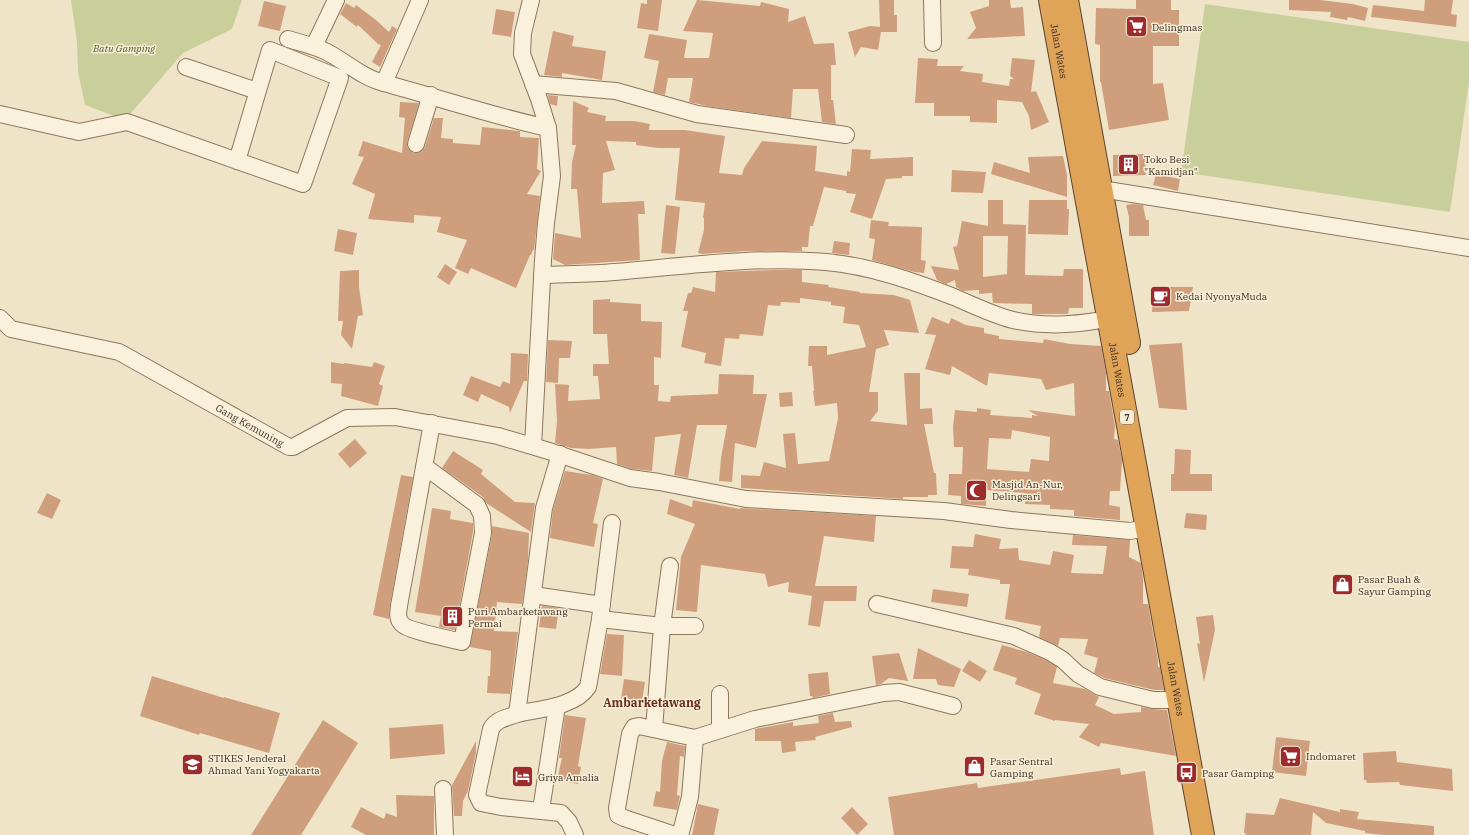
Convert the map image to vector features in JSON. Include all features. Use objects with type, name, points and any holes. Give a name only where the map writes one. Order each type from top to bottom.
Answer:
[{"type":"highway","name":"Jalan Wates","points":[[1050,0],[1116,317],[1218,835]]},
{"type":"highway","name":"Jalan Wates","points":[[1067,0],[1101,189],[1116,317],[1147,528],[1203,835]]},
{"type":"street","points":[[314,46],[336,0]]},
{"type":"street","points":[[384,83],[420,0]]},
{"type":"street","points":[[531,0],[523,32],[521,48],[524,62],[548,128],[552,176],[546,223],[542,275],[533,446]]},
{"type":"street","points":[[932,0],[933,43]]},
{"type":"street","points":[[288,39],[314,46],[327,52],[374,80],[431,95],[507,119],[548,128]]},
{"type":"street","points":[[0,114],[79,132],[127,122],[237,161],[303,184],[340,78],[270,50],[237,161]]},
{"type":"street","points":[[186,67],[257,91]]},
{"type":"street","points":[[533,84],[616,91],[697,114],[846,135]]},
{"type":"street","points":[[416,144],[431,95]]},
{"type":"street","points":[[1101,189],[1469,248]]},
{"type":"street","points":[[542,275],[613,272],[744,260],[826,262],[868,268],[943,293],[1011,320],[1033,324],[1058,325],[1086,323],[1116,317]]},
{"type":"street","name":"Gang Kemuning","points":[[0,318],[12,329],[119,352],[293,448],[347,418],[395,417],[498,436],[560,454],[630,478],[659,482],[746,499],[944,511],[1011,520],[1130,531],[1147,528]]},
{"type":"street","points":[[424,466],[477,505],[482,516],[483,534],[462,642],[407,628],[400,621],[398,614],[424,466],[432,423]]},
{"type":"street","points":[[517,714],[544,508],[560,454]]},
{"type":"street","points":[[575,835],[565,816],[556,812],[500,807],[481,803],[477,795],[493,724],[497,721],[517,714],[557,706],[577,699],[588,687],[601,612],[612,523]]},
{"type":"street","points":[[654,729],[662,626],[670,566]]},
{"type":"street","points":[[533,595],[662,626],[695,626]]},
{"type":"street","points":[[877,604],[1014,636],[1050,652],[1063,660],[1078,674],[1100,687],[1153,700],[1178,700]]},
{"type":"street","points":[[695,738],[690,796],[681,832],[674,835],[618,815],[617,808],[630,734],[634,727],[639,726],[695,738],[755,719],[884,693],[898,692],[953,706]]},
{"type":"street","points":[[720,694],[720,729]]},
{"type":"street","points":[[541,810],[557,706]]},
{"type":"street","points":[[443,789],[445,835]]},
{"type":"green space","name":"Batu Gamping","points":[[71,0],[242,0],[232,29],[183,53],[125,120],[85,105],[78,72],[77,42]]},
{"type":"green space","points":[[1205,4],[1469,42],[1469,82],[1450,212],[1181,172]]},
{"type":"building","points":[[647,0],[662,0],[658,31],[637,28],[641,3],[647,4]]},
{"type":"building","points":[[697,0],[760,6],[761,2],[789,9],[788,22],[805,16],[814,44],[834,43],[836,65],[831,65],[831,100],[833,100],[836,124],[822,122],[818,89],[793,89],[791,118],[689,102],[693,78],[668,78],[665,95],[653,92],[659,61],[644,58],[649,34],[687,40],[684,58],[709,58],[713,33],[683,31]]},
{"type":"building","points":[[879,0],[894,0],[894,15],[897,15],[897,32],[881,32],[878,50],[861,47],[855,57],[848,32],[870,26],[880,27]]},
{"type":"building","points":[[989,0],[1010,0],[1011,8],[1023,7],[1025,36],[967,39],[976,28],[970,12],[989,6]]},
{"type":"building","points":[[1136,0],[1171,0],[1171,10],[1179,10],[1179,46],[1153,46],[1153,84],[1163,83],[1169,120],[1109,130],[1100,82],[1100,45],[1095,44],[1096,8],[1136,9]]},
{"type":"building","points":[[1289,0],[1320,0],[1353,4],[1368,8],[1365,21],[1348,17],[1347,20],[1330,17],[1331,12],[1289,10]]},
{"type":"building","points":[[1425,0],[1453,0],[1451,14],[1457,15],[1456,27],[1371,17],[1373,5],[1424,11]]},
{"type":"building","points":[[264,1],[286,6],[280,31],[258,26]]},
{"type":"building","points":[[346,3],[354,8],[356,5],[389,32],[392,26],[397,29],[380,67],[372,62],[381,45],[378,44],[358,25],[357,27],[340,14]]},
{"type":"building","points":[[496,9],[515,12],[511,37],[492,34]]},
{"type":"building","points":[[553,31],[574,36],[572,46],[606,51],[602,80],[562,73],[562,77],[544,75]]},
{"type":"building","points":[[918,58],[938,59],[937,66],[964,66],[960,71],[983,74],[982,82],[1009,86],[1010,79],[1014,79],[1010,76],[1012,58],[1035,60],[1031,92],[1036,91],[1049,122],[1031,130],[1029,116],[1022,102],[997,100],[997,123],[970,122],[970,116],[934,116],[934,103],[915,103]]},
{"type":"building","points":[[548,95],[558,96],[557,106],[550,104]]},
{"type":"building","points":[[573,101],[589,108],[587,112],[606,116],[605,121],[634,121],[650,124],[649,130],[685,130],[725,136],[719,173],[742,175],[744,168],[762,141],[817,146],[815,171],[847,176],[847,171],[850,172],[852,149],[871,150],[870,159],[913,157],[913,176],[902,176],[902,178],[886,179],[872,219],[850,212],[856,194],[824,187],[813,226],[810,226],[808,247],[802,247],[802,251],[746,251],[702,254],[698,253],[704,230],[703,218],[705,203],[675,200],[680,148],[658,148],[636,145],[636,142],[606,141],[615,170],[603,173],[602,203],[644,201],[645,214],[638,214],[640,260],[565,265],[553,259],[555,233],[581,238],[577,189],[571,189],[572,162],[576,145],[572,145]]},
{"type":"building","points":[[400,102],[419,103],[407,142],[409,150],[414,153],[422,151],[425,147],[434,118],[443,118],[441,138],[453,139],[453,143],[480,145],[482,127],[520,131],[520,137],[539,138],[537,169],[541,171],[527,194],[540,196],[534,250],[530,255],[516,288],[471,268],[468,274],[455,268],[467,240],[437,232],[441,217],[414,215],[414,223],[368,219],[375,194],[352,184],[364,157],[358,156],[363,141],[402,153],[405,118],[399,117]]},
{"type":"building","name":"Toko Besi \"Kamidjan\"","points":[[1145,154],[1146,175],[1113,176],[1113,155]]},
{"type":"building","points":[[1063,156],[1067,175],[1067,197],[991,174],[994,162],[1030,173],[1028,157]]},
{"type":"building","points":[[952,170],[986,172],[983,193],[951,192]]},
{"type":"building","points":[[1156,174],[1180,179],[1178,191],[1153,185]]},
{"type":"building","points":[[988,200],[1003,200],[1003,224],[1026,225],[1025,275],[1063,276],[1064,269],[1083,269],[1083,308],[1069,308],[1068,314],[1032,314],[1032,304],[993,303],[992,293],[979,294],[979,290],[963,291],[956,287],[955,280],[946,284],[937,280],[931,266],[959,270],[953,247],[957,246],[962,221],[988,226]],"holes":[[[983,236],[1008,236],[1007,274],[983,277]]]},
{"type":"building","points":[[1029,200],[1067,200],[1067,209],[1069,209],[1068,235],[1028,234]]},
{"type":"building","points":[[666,205],[680,207],[675,254],[661,253]]},
{"type":"building","points":[[1126,205],[1143,205],[1146,220],[1149,220],[1149,236],[1129,236],[1129,217]]},
{"type":"building","points":[[871,220],[889,222],[888,226],[922,227],[921,260],[926,261],[924,273],[914,272],[872,260],[875,239],[869,238]]},
{"type":"building","points":[[338,229],[357,233],[353,255],[334,251]]},
{"type":"building","points":[[834,241],[850,243],[849,255],[832,253]]},
{"type":"building","points":[[445,264],[457,272],[449,285],[437,277]]},
{"type":"building","points":[[359,270],[359,287],[363,315],[358,316],[352,349],[341,335],[343,321],[338,321],[340,271]]},
{"type":"building","points":[[802,270],[802,282],[829,285],[828,287],[860,293],[894,295],[910,300],[919,333],[884,330],[889,345],[876,349],[869,392],[878,392],[878,411],[870,421],[907,425],[904,373],[920,373],[920,409],[932,408],[933,424],[924,424],[934,473],[936,473],[937,495],[928,495],[928,497],[903,497],[903,499],[741,488],[741,475],[760,476],[764,462],[786,468],[783,434],[795,433],[798,464],[829,461],[838,418],[837,403],[815,406],[812,366],[808,366],[809,346],[827,346],[827,355],[866,347],[859,325],[843,323],[845,307],[831,305],[831,302],[800,298],[800,303],[781,302],[780,306],[768,305],[763,336],[740,334],[739,339],[725,338],[721,366],[704,363],[706,353],[681,347],[688,311],[683,311],[688,293],[691,293],[693,287],[715,292],[716,272]]},
{"type":"building","points":[[1154,287],[1193,287],[1189,311],[1152,312]]},
{"type":"building","points":[[610,299],[610,302],[641,304],[641,321],[662,322],[661,358],[654,357],[654,385],[659,385],[658,401],[670,402],[671,396],[718,394],[719,374],[754,375],[753,394],[767,394],[756,448],[735,443],[732,482],[719,481],[721,458],[727,425],[697,425],[688,478],[674,475],[681,434],[655,437],[652,471],[632,469],[617,464],[616,447],[589,449],[571,448],[555,443],[557,421],[555,384],[569,385],[568,401],[600,399],[598,376],[593,376],[593,364],[609,364],[607,334],[593,334],[593,300]]},
{"type":"building","points":[[932,317],[949,324],[951,318],[966,325],[984,328],[984,333],[999,336],[999,339],[1043,343],[1044,339],[1070,344],[1101,346],[1106,373],[1106,391],[1109,391],[1115,426],[1114,439],[1118,440],[1122,460],[1120,491],[1110,491],[1109,505],[1120,507],[1120,520],[1074,516],[1074,510],[1050,509],[1050,505],[1025,504],[1025,493],[986,490],[986,506],[961,504],[961,496],[948,495],[949,474],[962,474],[963,447],[954,447],[953,427],[955,410],[977,412],[977,408],[991,410],[990,415],[1032,418],[1032,415],[1038,416],[1028,410],[1075,416],[1074,383],[1046,390],[1041,379],[989,373],[987,386],[952,366],[950,375],[925,369],[936,335],[925,334]],"holes":[[[1012,430],[1050,437],[1049,461],[1031,459],[1029,472],[987,469],[989,438],[1011,439]]]},
{"type":"building","points":[[548,340],[572,341],[570,358],[559,358],[558,383],[546,382]]},
{"type":"building","points":[[1182,343],[1187,410],[1159,408],[1149,345]]},
{"type":"building","points":[[511,353],[528,354],[527,381],[524,381],[510,413],[509,407],[481,394],[478,402],[463,395],[471,376],[500,387],[503,381],[510,384]]},
{"type":"building","points":[[331,362],[372,367],[374,362],[385,366],[379,384],[383,386],[378,406],[341,396],[342,384],[331,383]]},
{"type":"building","points":[[792,392],[793,406],[780,407],[779,393]]},
{"type":"building","points":[[355,439],[367,453],[350,468],[338,454]]},
{"type":"building","points":[[1175,449],[1191,450],[1190,474],[1212,474],[1212,491],[1171,491],[1171,474],[1174,474]]},
{"type":"building","points":[[453,451],[483,470],[481,474],[515,502],[535,503],[531,532],[486,503],[483,497],[442,468]]},
{"type":"building","points":[[565,471],[592,475],[603,479],[593,523],[598,524],[594,547],[550,538],[553,510]]},
{"type":"building","points":[[401,475],[413,477],[390,605],[389,619],[373,615]]},
{"type":"building","points":[[47,493],[61,500],[52,519],[37,513]]},
{"type":"building","points":[[670,499],[692,507],[693,500],[740,509],[876,516],[874,542],[824,536],[815,586],[857,586],[856,601],[824,601],[820,627],[808,625],[812,596],[788,592],[789,582],[768,587],[765,574],[701,565],[697,612],[676,610],[681,557],[695,524],[667,514]]},
{"type":"building","points":[[432,508],[451,511],[450,519],[473,523],[473,532],[455,630],[439,627],[441,616],[415,612]]},
{"type":"building","points":[[1186,513],[1207,515],[1206,530],[1184,528]]},
{"type":"building","points":[[492,526],[529,533],[528,560],[522,604],[497,602],[494,631],[518,632],[510,694],[487,693],[488,676],[490,676],[491,651],[470,647],[492,535]]},
{"type":"building","points":[[975,534],[1001,539],[999,549],[1018,548],[1019,560],[1050,565],[1053,551],[1074,555],[1071,573],[1103,574],[1107,546],[1072,545],[1073,535],[1130,540],[1129,557],[1141,563],[1143,579],[1143,604],[1148,604],[1158,667],[1160,667],[1164,690],[1154,690],[1104,678],[1094,673],[1098,658],[1084,654],[1088,639],[1060,638],[1058,646],[1039,637],[1041,626],[1005,619],[1010,584],[1000,584],[1000,580],[968,575],[969,569],[950,568],[952,546],[973,547]]},
{"type":"building","points":[[933,589],[969,594],[967,607],[931,602]]},
{"type":"building","points":[[542,606],[559,608],[556,629],[539,627]]},
{"type":"building","points":[[1213,615],[1215,630],[1204,682],[1197,643],[1200,644],[1196,617]]},
{"type":"building","points":[[607,634],[624,635],[622,676],[600,674]]},
{"type":"building","points":[[1002,645],[1027,652],[1046,660],[1057,667],[1053,683],[1085,689],[1099,697],[1095,705],[1114,714],[1141,712],[1141,707],[1167,710],[1176,756],[1101,743],[1099,747],[1079,737],[1089,724],[1055,721],[1034,714],[1041,694],[1015,684],[1017,678],[993,670]]},
{"type":"building","points":[[918,648],[961,669],[954,687],[938,685],[936,679],[913,679]]},
{"type":"building","points":[[899,653],[908,681],[889,678],[881,684],[876,685],[872,656]]},
{"type":"building","points":[[969,660],[987,671],[980,682],[962,671]]},
{"type":"building","points":[[828,672],[830,694],[813,698],[810,696],[808,674]]},
{"type":"building","points":[[152,676],[280,713],[269,753],[200,733],[199,735],[140,716]]},
{"type":"building","points":[[624,679],[645,682],[642,701],[621,699]]},
{"type":"building","points":[[833,713],[835,722],[851,721],[852,727],[815,737],[816,740],[795,742],[796,751],[782,753],[781,741],[755,741],[755,729],[793,722],[793,726],[819,723],[818,716]]},
{"type":"building","points":[[565,715],[586,718],[578,766],[581,767],[578,784],[557,780],[562,758],[559,758]]},
{"type":"building","points":[[323,720],[358,743],[301,835],[251,835]]},
{"type":"building","points":[[443,724],[445,754],[390,759],[389,728]]},
{"type":"building","name":"Indomaret","points":[[1276,737],[1310,741],[1306,776],[1272,772]]},
{"type":"building","points":[[476,741],[476,753],[468,791],[463,801],[462,816],[454,816],[452,785]]},
{"type":"building","points":[[667,742],[685,746],[684,757],[680,756],[677,795],[680,796],[677,810],[653,806],[656,791],[660,792],[662,761]]},
{"type":"building","points":[[1396,751],[1397,762],[1452,769],[1453,791],[1400,785],[1399,782],[1367,783],[1366,780],[1364,780],[1363,753]]},
{"type":"building","points":[[1120,768],[1121,775],[1145,771],[1154,835],[894,835],[888,797],[977,783],[978,788]]},
{"type":"building","points":[[396,795],[434,796],[434,835],[366,835],[351,827],[361,807],[384,819],[386,813],[397,817]]},
{"type":"building","points":[[1280,798],[1340,812],[1340,809],[1359,812],[1357,819],[1434,826],[1434,835],[1383,835],[1365,833],[1365,831],[1326,823],[1313,812],[1311,835],[1245,835],[1246,813],[1274,815]]},
{"type":"building","points":[[698,804],[719,809],[714,835],[692,835]]},
{"type":"building","points":[[852,807],[868,824],[857,835],[841,818]]},
{"type":"place","name":"Delingmas","points":[[1137,27]]},
{"type":"place","name":"Toko Besi \"Kamidjan\"","points":[[1129,165]]},
{"type":"place","name":"Kedai NyonyaMuda","points":[[1160,296]]},
{"type":"place","name":"Masjid An-Nur, Delingsari","points":[[977,490]]},
{"type":"place","name":"Pasar Buah & Sayur Gamping","points":[[1342,585]]},
{"type":"place","name":"Puri Ambarketawang Permai","points":[[452,617]]},
{"type":"place","name":"Indomaret","points":[[1291,756]]},
{"type":"place","name":"STIKES Jenderal Ahmad Yani Yogyakarta","points":[[193,764]]},
{"type":"place","name":"Pasar Sentral Gamping","points":[[974,767]]},
{"type":"place","name":"Pasar Gamping","points":[[1186,773]]},
{"type":"place","name":"Griya Amalia","points":[[522,777]]},
{"type":"district","name":"Ambarketawang","points":[[652,702]]}]
